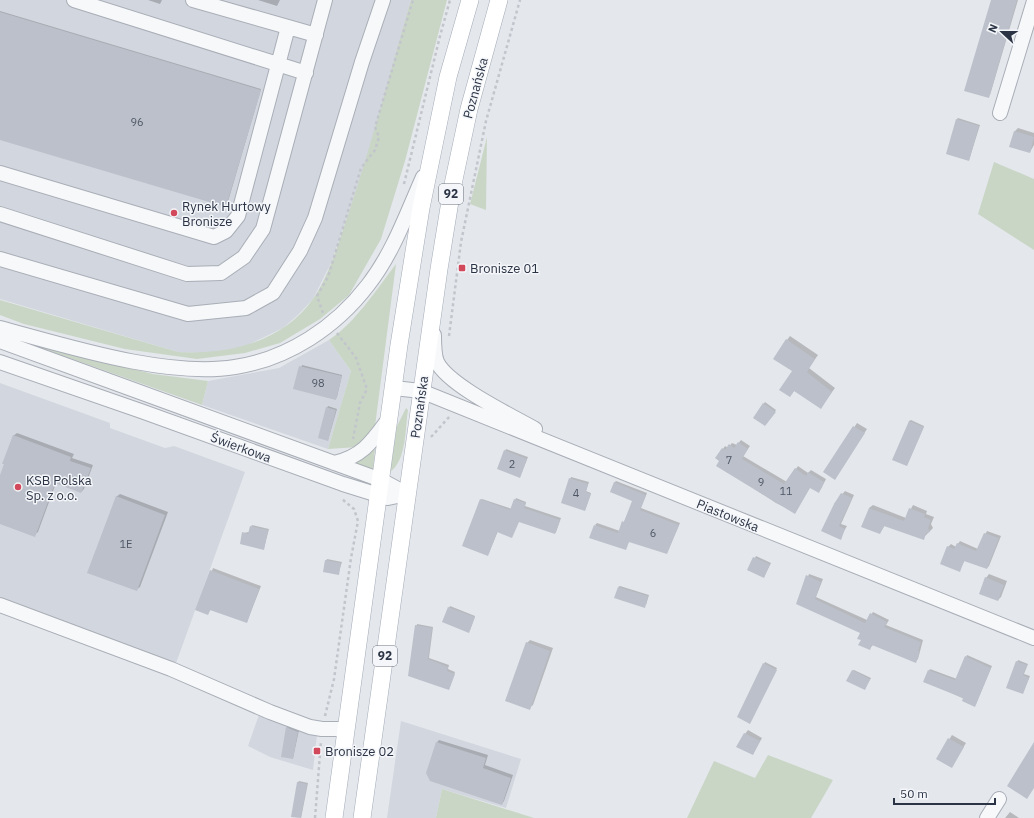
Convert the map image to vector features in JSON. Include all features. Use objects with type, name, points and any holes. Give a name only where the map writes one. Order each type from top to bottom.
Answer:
[{"type":"main road","name":"Poznańska","points":[[334,818],[394,388],[428,165],[448,77],[470,0]]},
{"type":"main road","name":"Poznańska","points":[[362,818],[432,318],[452,189],[468,109],[500,0]]},
{"type":"street","points":[[74,0],[306,73]]},
{"type":"street","points":[[193,0],[316,35]]},
{"type":"street","points":[[0,214],[188,274],[221,273],[244,257],[264,229],[325,0]]},
{"type":"street","points":[[0,259],[188,314],[246,308],[273,293],[300,251],[315,218],[362,62],[383,0]]},
{"type":"street","points":[[1000,113],[1034,1]]},
{"type":"street","points":[[0,173],[214,237],[226,230],[238,216],[288,27]]},
{"type":"street","points":[[0,328],[126,360],[184,368],[234,368],[259,362],[301,343],[331,324],[364,290],[384,262],[428,165]]},
{"type":"street","points":[[432,318],[436,361],[444,373],[467,389],[586,457]]},
{"type":"street","name":"Świerkowa","points":[[0,341],[334,463],[380,488],[395,498],[407,494]]},
{"type":"street","name":"Świerkowa","points":[[0,362],[380,488]]},
{"type":"street","name":"Piastowska","points":[[394,388],[422,391],[1034,638]]},
{"type":"street","points":[[334,463],[350,459],[364,449],[390,417]]},
{"type":"street","points":[[0,605],[171,669],[270,712],[310,727],[322,729],[347,728]]},
{"type":"street","points":[[986,818],[999,799]]},
{"type":"path","points":[[326,319],[316,296],[328,277],[361,168],[376,150],[379,137],[375,127],[413,0]]},
{"type":"path","points":[[403,190],[450,0]]},
{"type":"path","points":[[455,278],[486,121],[520,0]]},
{"type":"path","points":[[336,331],[356,358],[367,389],[360,403],[352,446]]},
{"type":"path","points":[[315,818],[322,729],[334,679],[351,558],[358,521],[357,513],[352,506],[339,498]]},
{"type":"shaded area","name":"Rynek Hurtowy Bronisze","points":[[0,0],[411,0],[366,163],[331,263],[313,299],[299,314],[283,328],[248,345],[226,351],[201,353],[178,352],[0,299]]},
{"type":"shaded area","points":[[329,340],[351,371],[328,449],[202,405],[208,381],[279,368]]},
{"type":"shaded area","points":[[0,383],[110,423],[110,428],[165,448],[174,446],[245,472],[175,666],[0,601]]},
{"type":"shaded area","points":[[260,712],[317,734],[313,770],[270,757],[248,746]]},
{"type":"shaded area","points":[[401,721],[521,759],[506,808],[442,789],[436,818],[387,818]]},
{"type":"green space","points":[[411,0],[447,0],[405,161],[381,239],[349,295],[320,319],[280,343],[245,353],[197,359],[125,349],[24,324],[0,315],[0,300],[178,352],[216,351],[235,348],[253,343],[286,326],[301,314],[313,299],[333,258],[365,162]]},
{"type":"green space","points":[[487,137],[486,210],[470,204]]},
{"type":"green space","points":[[994,162],[1034,179],[1034,250],[978,214]]},
{"type":"green space","points":[[396,264],[375,426],[358,447],[328,449],[351,371],[329,340],[339,333],[357,315]]},
{"type":"green space","points":[[30,344],[153,374],[208,381],[202,405]]},
{"type":"green space","points":[[406,408],[408,410],[404,443],[400,460],[396,467],[390,472],[397,426]]},
{"type":"green space","points":[[375,449],[373,470],[355,465],[354,463]]},
{"type":"green space","points":[[768,755],[833,780],[811,818],[687,818],[714,761],[755,778]]},
{"type":"green space","points":[[442,789],[534,818],[436,818]]},
{"type":"building","points":[[991,0],[1017,0],[989,98],[964,91]]},
{"type":"building","points":[[0,12],[261,90],[226,207],[0,140]]},
{"type":"building","points":[[956,119],[979,126],[969,161],[946,154]]},
{"type":"building","points":[[1014,131],[1034,137],[1030,153],[1009,147]]},
{"type":"building","points":[[786,339],[815,359],[807,372],[832,392],[821,409],[794,391],[790,397],[779,390],[792,371],[773,359]]},
{"type":"building","points":[[299,366],[342,376],[336,400],[293,389]]},
{"type":"building","points":[[763,403],[776,412],[765,426],[753,418]]},
{"type":"building","points":[[326,407],[336,410],[328,441],[318,438]]},
{"type":"building","points":[[909,421],[924,427],[907,466],[892,460]]},
{"type":"building","points":[[853,426],[865,433],[835,480],[823,472]]},
{"type":"building","points":[[13,435],[71,457],[70,461],[91,468],[81,493],[55,483],[35,537],[0,524],[0,475],[4,464],[2,464]]},
{"type":"building","points":[[738,442],[748,449],[742,459],[784,484],[795,468],[806,476],[808,472],[824,482],[819,493],[810,488],[795,514],[716,466],[719,461],[715,458],[722,448],[725,450],[729,444],[734,448]]},
{"type":"building","points":[[504,450],[527,459],[520,478],[497,469]]},
{"type":"building","points":[[569,478],[588,484],[586,492],[591,494],[585,511],[561,503]]},
{"type":"building","points":[[614,482],[646,495],[640,510],[679,525],[667,554],[629,542],[626,550],[589,538],[594,525],[618,533],[622,521],[624,522],[632,501],[610,492]]},
{"type":"building","points":[[841,493],[852,498],[839,526],[845,529],[841,540],[821,531]]},
{"type":"building","points":[[116,496],[165,515],[137,591],[87,573]]},
{"type":"building","points":[[480,499],[510,510],[514,499],[526,503],[524,508],[560,520],[555,534],[519,522],[512,538],[497,532],[488,556],[462,546]]},
{"type":"building","points":[[869,508],[904,521],[909,508],[925,514],[924,517],[931,520],[928,528],[930,532],[926,533],[924,540],[884,526],[880,534],[861,527]]},
{"type":"building","points":[[250,526],[268,530],[264,550],[240,544],[242,532],[248,534]]},
{"type":"building","points":[[984,533],[999,538],[987,569],[964,561],[960,572],[940,564],[947,546],[954,549],[957,543],[976,551]]},
{"type":"building","points":[[753,557],[770,564],[764,578],[747,570]]},
{"type":"building","points":[[325,560],[341,563],[339,575],[323,572]]},
{"type":"building","points":[[210,570],[259,589],[247,623],[210,610],[208,615],[195,610]]},
{"type":"building","points":[[806,575],[821,582],[815,599],[865,623],[870,613],[887,622],[884,627],[921,642],[916,663],[872,645],[870,650],[858,645],[861,640],[857,639],[860,633],[796,604]]},
{"type":"building","points":[[985,577],[1004,585],[998,601],[979,594]]},
{"type":"building","points":[[618,587],[648,596],[645,608],[614,598]]},
{"type":"building","points":[[448,607],[475,617],[469,633],[442,622]]},
{"type":"building","points":[[415,625],[432,628],[428,659],[448,667],[447,671],[455,674],[449,690],[408,676]]},
{"type":"building","points":[[526,642],[550,651],[530,710],[505,701]]},
{"type":"building","points":[[965,656],[991,668],[975,707],[962,701],[963,698],[923,682],[928,670],[955,680]]},
{"type":"building","points":[[1016,661],[1027,665],[1023,675],[1029,678],[1023,694],[1006,688]]},
{"type":"building","points":[[763,663],[777,670],[750,724],[737,717]]},
{"type":"building","points":[[852,670],[870,679],[865,690],[846,681]]},
{"type":"building","points":[[286,727],[298,732],[293,759],[281,757]]},
{"type":"building","points":[[744,733],[760,741],[753,755],[736,747]]},
{"type":"building","points":[[948,738],[964,747],[952,768],[936,759]]},
{"type":"building","points":[[436,742],[486,758],[483,768],[511,778],[502,805],[430,781],[426,773]]},
{"type":"building","points":[[1034,742],[1034,788],[1027,799],[1007,786]]},
{"type":"building","points":[[297,782],[307,784],[301,818],[291,817]]},
{"type":"place","name":"Rynek Hurtowy Bronisze","points":[[174,213]]},
{"type":"place","name":"Bronisze 01","points":[[462,268]]},
{"type":"place","name":"KSB Polska Sp. z o.o.","points":[[18,487]]},
{"type":"place","name":"Bronisze 02","points":[[317,751]]}]
